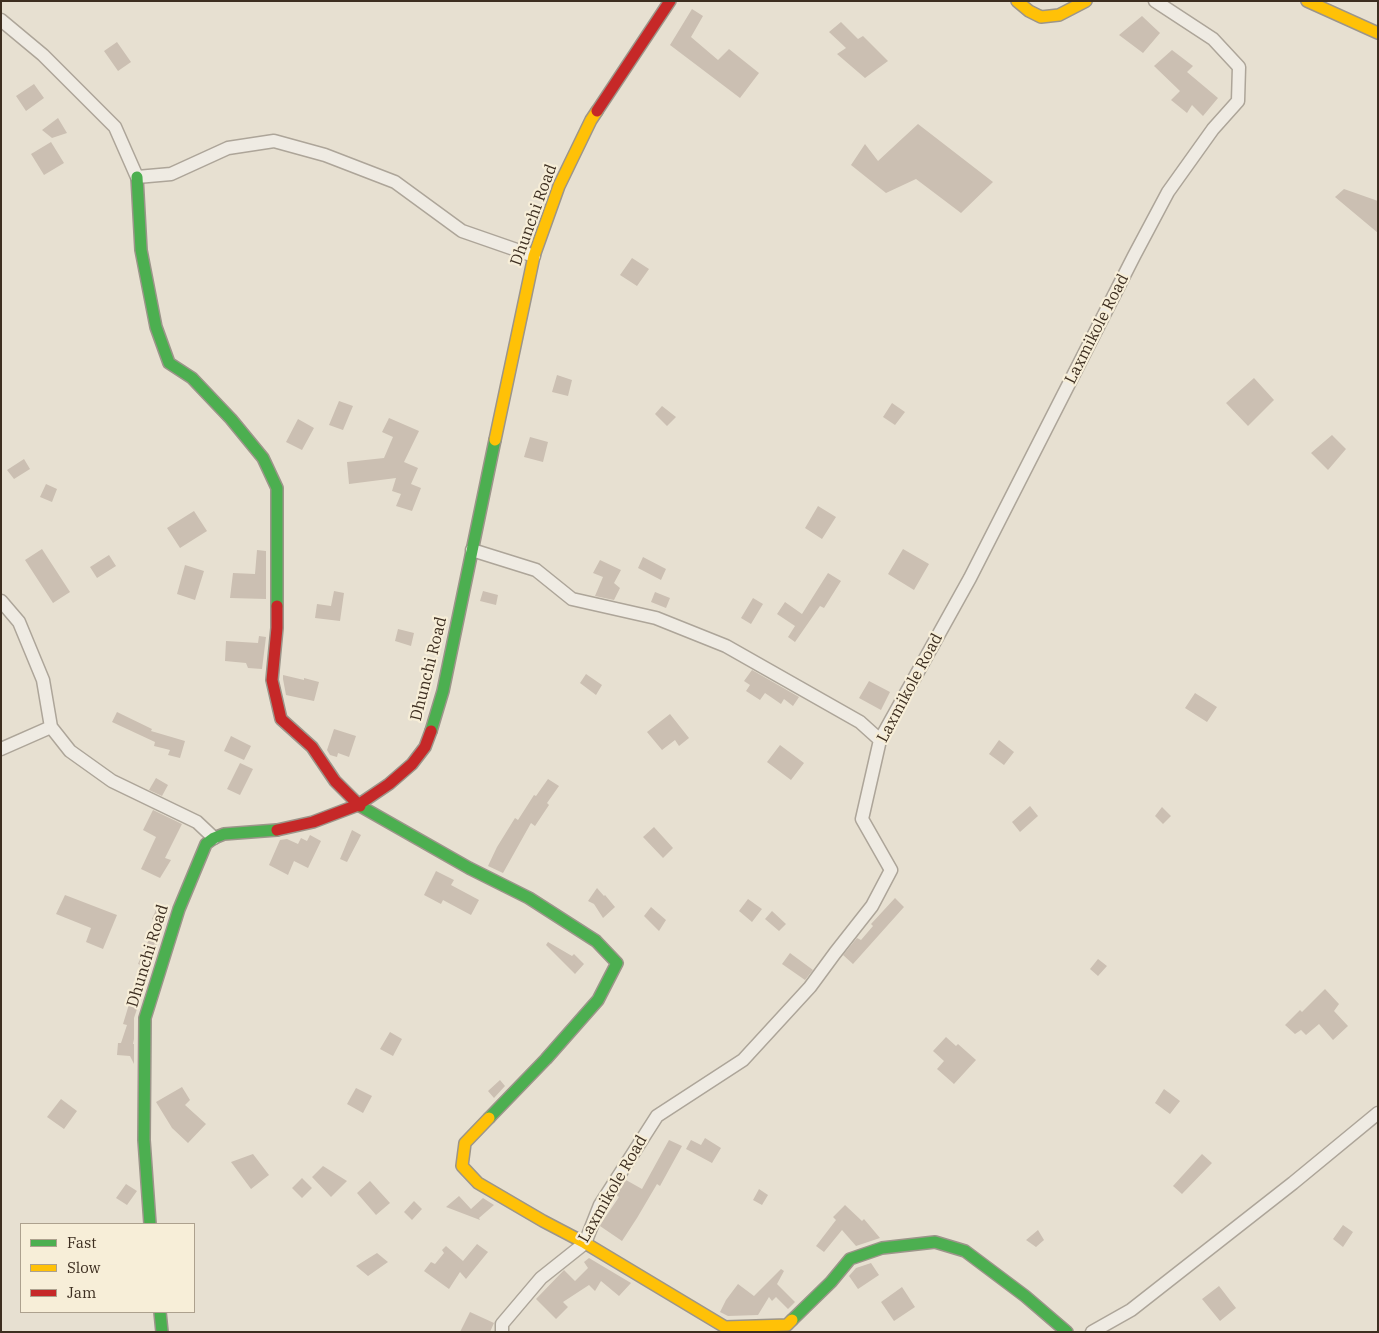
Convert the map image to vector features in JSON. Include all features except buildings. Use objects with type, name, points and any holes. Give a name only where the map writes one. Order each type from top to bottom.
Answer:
[{"type":"street","name":"Dhunchi Road","points":[[150,1223],[144,1140],[145,1018],[179,909],[200,856],[206,844],[224,834],[274,831],[313,822],[358,805],[407,769],[425,746],[443,691],[534,256],[559,186],[591,120],[670,1]]},
{"type":"street","points":[[1017,1],[1029,12],[1041,16],[1058,15],[1086,1]]},
{"type":"street","name":"Laxmikole Road","points":[[502,1332],[502,1324],[541,1278],[584,1243],[600,1205],[657,1116],[743,1060],[810,987],[872,906],[891,870],[862,819],[880,740],[970,578],[1168,192],[1213,129],[1238,101],[1238,67],[1213,39],[1155,1]]},
{"type":"street","points":[[1307,1],[1378,33]]},
{"type":"street","points":[[1,20],[43,55],[115,127],[136,177],[141,250],[156,327],[169,363],[192,378],[231,419],[263,458],[278,488],[277,628],[272,680],[281,719],[312,746],[335,781],[358,805],[461,864],[529,898],[596,941],[617,963],[598,1000],[546,1059],[465,1143],[462,1166],[478,1183],[584,1243],[725,1327],[786,1325],[831,1282],[850,1258],[882,1248],[935,1242],[965,1251],[1025,1296],[1067,1332]]},
{"type":"street","points":[[136,177],[171,174],[228,148],[274,141],[325,155],[395,182],[462,231],[534,256]]},
{"type":"street","points":[[472,550],[536,570],[572,599],[656,618],[726,646],[860,722],[880,740]]},
{"type":"street","points":[[1,602],[19,622],[43,680],[52,727],[70,752],[112,781],[197,822],[214,838]]},
{"type":"street","points":[[1,749],[52,727]]},
{"type":"street","points":[[1092,1332],[1131,1310],[1293,1183],[1378,1113]]},
{"type":"street","points":[[160,1313],[162,1332]]},
{"type":"traffic: fast","points":[[137,177],[141,250],[156,327],[169,363],[192,378],[231,419],[263,458],[277,488],[277,606]]},
{"type":"traffic: fast","points":[[431,731],[443,691],[495,440]]},
{"type":"traffic: fast","points":[[360,806],[469,868],[529,898],[596,941],[617,963],[598,1000],[546,1059],[489,1118]]},
{"type":"traffic: fast","points":[[150,1223],[144,1140],[145,1018],[179,909],[206,844],[224,834],[277,830]]},
{"type":"traffic: fast","points":[[792,1320],[831,1282],[850,1259],[882,1248],[935,1242],[965,1251],[1025,1296],[1067,1332]]},
{"type":"traffic: fast","points":[[160,1313],[162,1332]]},
{"type":"traffic: slow","points":[[1017,1],[1029,11],[1041,17],[1059,15],[1086,1]]},
{"type":"traffic: slow","points":[[1307,1],[1378,33]]},
{"type":"traffic: slow","points":[[495,440],[534,256],[559,186],[597,111]]},
{"type":"traffic: slow","points":[[489,1118],[465,1143],[462,1166],[478,1183],[585,1243],[725,1327],[787,1325],[792,1320]]},
{"type":"traffic: jam","points":[[597,111],[670,1]]},
{"type":"traffic: jam","points":[[277,606],[272,680],[281,719],[312,747],[335,781],[360,806]]},
{"type":"traffic: jam","points":[[277,830],[313,822],[358,805],[389,784],[412,764],[425,747],[431,731]]}]
